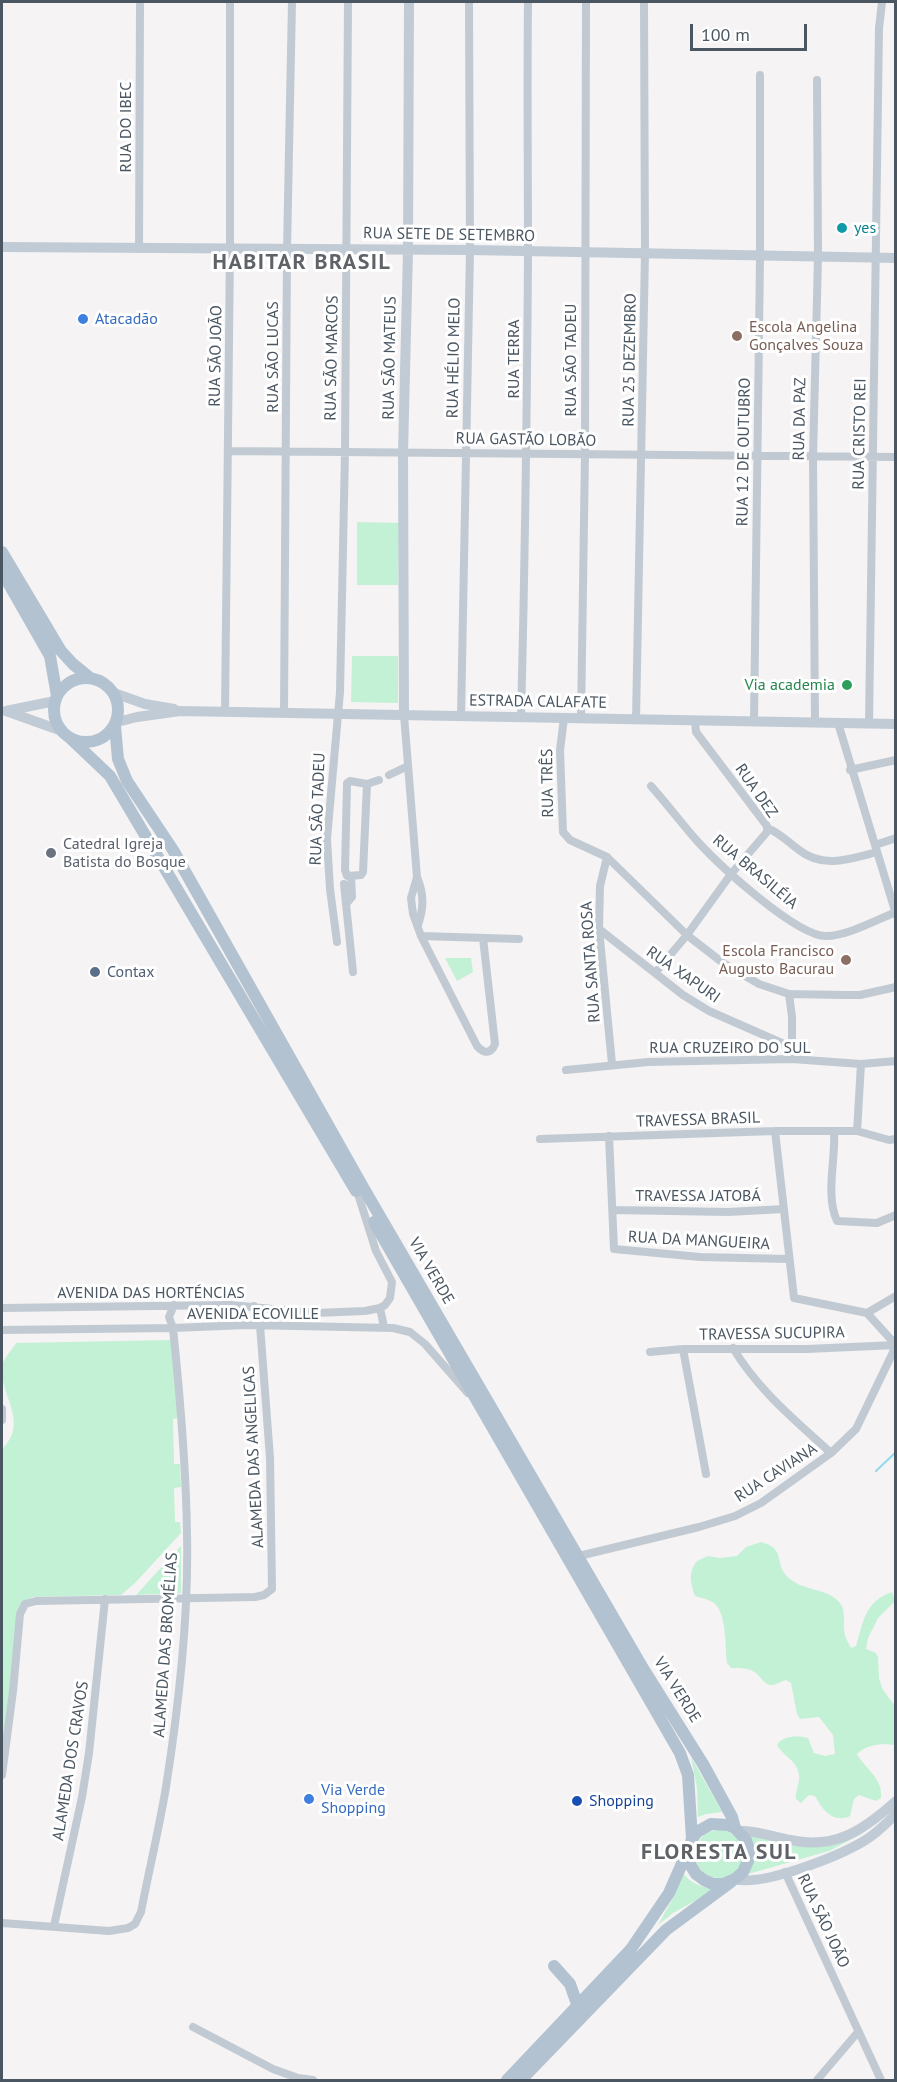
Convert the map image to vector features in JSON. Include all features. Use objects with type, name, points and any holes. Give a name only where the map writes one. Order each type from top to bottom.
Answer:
[{"type":"main road","points":[[2,552],[45,636],[53,665],[55,717],[65,734],[79,741],[99,740],[116,724],[119,712],[114,693],[108,686],[90,678],[45,636],[2,572]]},
{"type":"main road","points":[[56,698],[70,682],[90,678]]},
{"type":"main road","name":"VIA VERDE","points":[[116,724],[118,759],[123,775],[173,850],[364,1189],[644,1670],[703,1764],[737,1829]]},
{"type":"main road","name":"VIA VERDE","points":[[65,734],[110,776],[358,1194],[680,1753],[688,1775],[691,1843],[669,1893],[641,1936],[612,1971],[507,2080]]},
{"type":"main road","points":[[521,2080],[666,1930],[734,1880],[743,1872],[748,1862],[749,1850],[746,1840],[737,1829],[728,1825],[711,1824],[697,1832],[691,1843],[688,1857],[696,1874],[713,1884],[723,1884],[734,1880]]},
{"type":"main road","points":[[554,1966],[570,1984],[578,2007]]},
{"type":"street","name":"RUA SÃO JOÃO","points":[[225,712],[230,2]]},
{"type":"street","name":"RUA SÃO LUCAS","points":[[284,713],[287,250],[292,2]]},
{"type":"street","name":"RUA SÃO MARCOS","points":[[338,714],[345,452],[348,2]]},
{"type":"street","name":"RUA SÃO MATEUS","points":[[404,715],[403,453],[408,251],[409,2]]},
{"type":"street","name":"RUA HÉLIO MELO","points":[[461,716],[470,250],[469,2]]},
{"type":"street","name":"RUA TERRA","points":[[521,717],[527,454],[528,2]]},
{"type":"street","name":"RUA SÃO TADEU","points":[[581,718],[585,454],[586,2]]},
{"type":"street","name":"RUA 25 DEZEMBRO","points":[[636,719],[645,253],[644,2]]},
{"type":"street","name":"RUA CRISTO REI","points":[[869,724],[879,28],[882,2]]},
{"type":"street","name":"RUA DO IBEC","points":[[139,249],[140,5]]},
{"type":"street","name":"RUA 12 DE OUTUBRO","points":[[754,722],[760,75]]},
{"type":"street","name":"RUA DA PAZ","points":[[815,723],[813,457],[818,257],[818,80]]},
{"type":"street","name":"RUA SETE DE SETEMBRO","points":[[2,247],[470,250],[896,258]]},
{"type":"street","name":"RUA GASTÃO LOBÃO","points":[[228,451],[896,457]]},
{"type":"street","name":"ESTRADA CALAFATE","points":[[114,693],[145,704],[180,711]]},
{"type":"street","points":[[4,710],[56,698]]},
{"type":"street","points":[[4,710],[65,734]]},
{"type":"street","name":"ESTRADA CALAFATE","points":[[116,724],[137,717],[180,711],[896,724]]},
{"type":"street","name":"RUA SÃO TADEU","points":[[337,942],[330,889],[327,839],[338,714]]},
{"type":"street","points":[[404,715],[417,877],[411,898],[413,914],[421,936],[477,1046],[482,1052],[488,1052],[493,1050],[495,1044],[483,938]]},
{"type":"street","name":"RUA TRÊS","points":[[564,718],[560,750],[563,832],[570,840],[607,858]]},
{"type":"street","name":"RUA DEZ","points":[[655,973],[687,935],[731,874],[767,832],[767,825],[696,732],[694,720]]},
{"type":"street","points":[[838,723],[850,770],[895,913]]},
{"type":"street","points":[[850,770],[896,760]]},
{"type":"street","points":[[389,775],[408,766]]},
{"type":"street","points":[[367,784],[363,872],[346,876],[347,783],[367,784],[379,780]]},
{"type":"street","name":"RUA BRASILÉIA","points":[[651,786],[699,843],[731,874],[781,915],[816,935],[839,934],[895,913]]},
{"type":"street","points":[[767,828],[804,854],[819,860],[840,861],[876,849],[896,838]]},
{"type":"street","points":[[607,858],[687,935],[723,963],[759,984],[789,994],[860,995],[896,987]]},
{"type":"street","name":"RUA SANTA ROSA","points":[[607,858],[600,886],[599,929],[612,1064]]},
{"type":"street","points":[[346,904],[352,897],[351,876]]},
{"type":"street","points":[[344,884],[353,972]]},
{"type":"street","name":"RUA XAPURI","points":[[599,929],[683,995],[709,1011],[791,1047]]},
{"type":"street","points":[[421,936],[519,939]]},
{"type":"street","points":[[789,994],[792,1017],[792,1059]]},
{"type":"street","name":"RUA CRUZEIRO DO SUL","points":[[566,1070],[648,1062],[792,1059],[861,1064],[896,1060]]},
{"type":"street","points":[[857,1131],[861,1064]]},
{"type":"street","points":[[775,1131],[794,1298],[867,1313],[896,1345]]},
{"type":"street","name":"TRAVESSA BRASIL","points":[[540,1139],[775,1131],[857,1131],[889,1140],[896,1139]]},
{"type":"street","points":[[834,1131],[832,1204],[837,1221],[877,1223],[896,1215]]},
{"type":"street","name":"RUA DA MANGUEIRA","points":[[609,1136],[614,1249],[700,1257],[788,1259]]},
{"type":"street","name":"VIA VERDE","points":[[358,1194],[376,1251],[392,1282],[393,1290],[390,1298],[380,1308]]},
{"type":"street","name":"TRAVESSA JATOBÁ","points":[[613,1210],[728,1212],[784,1209]]},
{"type":"street","points":[[867,1313],[896,1296]]},
{"type":"street","name":"AVENIDA DAS HORTÉNCIAS","points":[[2,1308],[174,1305],[254,1306],[304,1312],[337,1312],[380,1308]]},
{"type":"street","name":"ALAMEDA DAS BROMÉLIAS","points":[[54,1926],[109,1931],[128,1928],[135,1924],[141,1912],[166,1787],[178,1694],[186,1598],[188,1533],[184,1445],[173,1328],[169,1317],[174,1305]]},
{"type":"street","points":[[247,1324],[255,1317],[254,1306]]},
{"type":"street","points":[[380,1308],[384,1327]]},
{"type":"street","points":[[337,1312],[335,1320],[338,1327]]},
{"type":"street","name":"AVENIDA ECOVILLE","points":[[2,1330],[173,1328],[247,1324],[384,1327],[410,1332],[425,1344],[476,1400]]},
{"type":"street","name":"ALAMEDA DAS ANGELICAS","points":[[186,1598],[255,1597],[264,1595],[272,1589],[270,1458],[260,1325]]},
{"type":"street","name":"RUA CAVIANA","points":[[579,1556],[699,1527],[735,1516],[760,1503],[831,1453],[856,1429],[896,1345]]},
{"type":"street","name":"TRAVESSA SUCUPIRA","points":[[650,1352],[683,1349],[807,1349],[896,1345]]},
{"type":"street","points":[[733,1348],[746,1369],[763,1388],[831,1453]]},
{"type":"street","points":[[683,1349],[706,1474]]},
{"type":"street","points":[[2,1409],[2,1420]]},
{"type":"street","points":[[2,1775],[14,1691],[20,1614],[25,1604],[36,1601],[186,1598]]},
{"type":"street","name":"ALAMEDA DOS CRAVOS","points":[[54,1926],[83,1786],[105,1599]]},
{"type":"street","points":[[737,1829],[793,1841],[837,1840],[854,1834],[872,1823],[896,1801]]},
{"type":"street","points":[[734,1880],[749,1882],[846,1851],[883,1827],[896,1814]]},
{"type":"street","name":"RUA SÃO JOÃO","points":[[785,1872],[881,2080]]},
{"type":"street","points":[[2,1923],[54,1926]]},
{"type":"street","points":[[194,2027],[273,2068],[298,2078],[313,2080]]},
{"type":"street","points":[[817,2080],[858,2032]]},
{"type":"green space","points":[[357,522],[399,523],[398,585],[357,585]]},
{"type":"green space","points":[[352,656],[398,656],[398,703],[351,702]]},
{"type":"green space","points":[[445,958],[471,958],[473,972],[457,981]]},
{"type":"green space","points":[[172,1340],[178,1418],[173,1419],[174,1464],[180,1464],[181,1487],[174,1488],[175,1522],[180,1522],[181,1533],[121,1595],[33,1597],[23,1602],[18,1611],[2,1763],[2,1450],[9,1441],[14,1422],[2,1375],[3,1363],[16,1343]]},
{"type":"green space","points":[[761,1542],[774,1549],[782,1568],[790,1579],[802,1586],[823,1592],[840,1603],[843,1610],[844,1631],[851,1648],[856,1646],[870,1607],[892,1592],[894,1597],[894,1602],[878,1618],[868,1638],[866,1649],[876,1653],[879,1679],[883,1690],[895,1706],[895,1745],[875,1745],[857,1754],[877,1780],[881,1798],[876,1801],[859,1795],[854,1799],[850,1816],[844,1818],[833,1817],[829,1814],[815,1796],[809,1795],[801,1803],[796,1799],[798,1770],[777,1745],[786,1738],[804,1737],[808,1738],[814,1753],[825,1756],[835,1754],[833,1735],[819,1717],[800,1719],[791,1683],[786,1680],[769,1685],[750,1670],[731,1668],[727,1663],[725,1631],[721,1614],[714,1603],[695,1596],[693,1591],[691,1573],[697,1561],[708,1556],[720,1558],[737,1556],[746,1547]]},
{"type":"green space","points":[[181,1546],[181,1593],[136,1595]]},
{"type":"green space","points":[[691,1757],[722,1812],[698,1817],[697,1788]]},
{"type":"green space","points":[[714,1830],[724,1830],[739,1840],[743,1854],[742,1863],[733,1874],[724,1878],[714,1878],[699,1868],[695,1859],[695,1849],[705,1834]]},
{"type":"green space","points":[[864,1833],[829,1851],[748,1874],[753,1855],[751,1835],[793,1846],[816,1847]]},
{"type":"green space","points":[[682,1872],[697,1884],[716,1889],[673,1913],[658,1925],[674,1896]]},
{"type":"waterway","points":[[876,1471],[896,1452]]},
{"type":"place","name":"yes","points":[[842,228]]},
{"type":"place","name":"Atacadão","points":[[83,319]]},
{"type":"place","name":"Escola Angelina Gonçalves Souza","points":[[737,336]]},
{"type":"place","name":"Via academia","points":[[847,685]]},
{"type":"place","name":"Catedral Igreja Batista do Bosque","points":[[51,853]]},
{"type":"place","name":"Escola Francisco Augusto Bacurau","points":[[846,960]]},
{"type":"place","name":"Contax","points":[[95,972]]},
{"type":"place","name":"Via Verde Shopping","points":[[309,1799]]},
{"type":"place","name":"Shopping","points":[[577,1801]]},
{"type":"district","name":"HABITAR BRASIL","points":[[302,263]]},
{"type":"district","name":"FLORESTA SUL","points":[[719,1853]]}]
